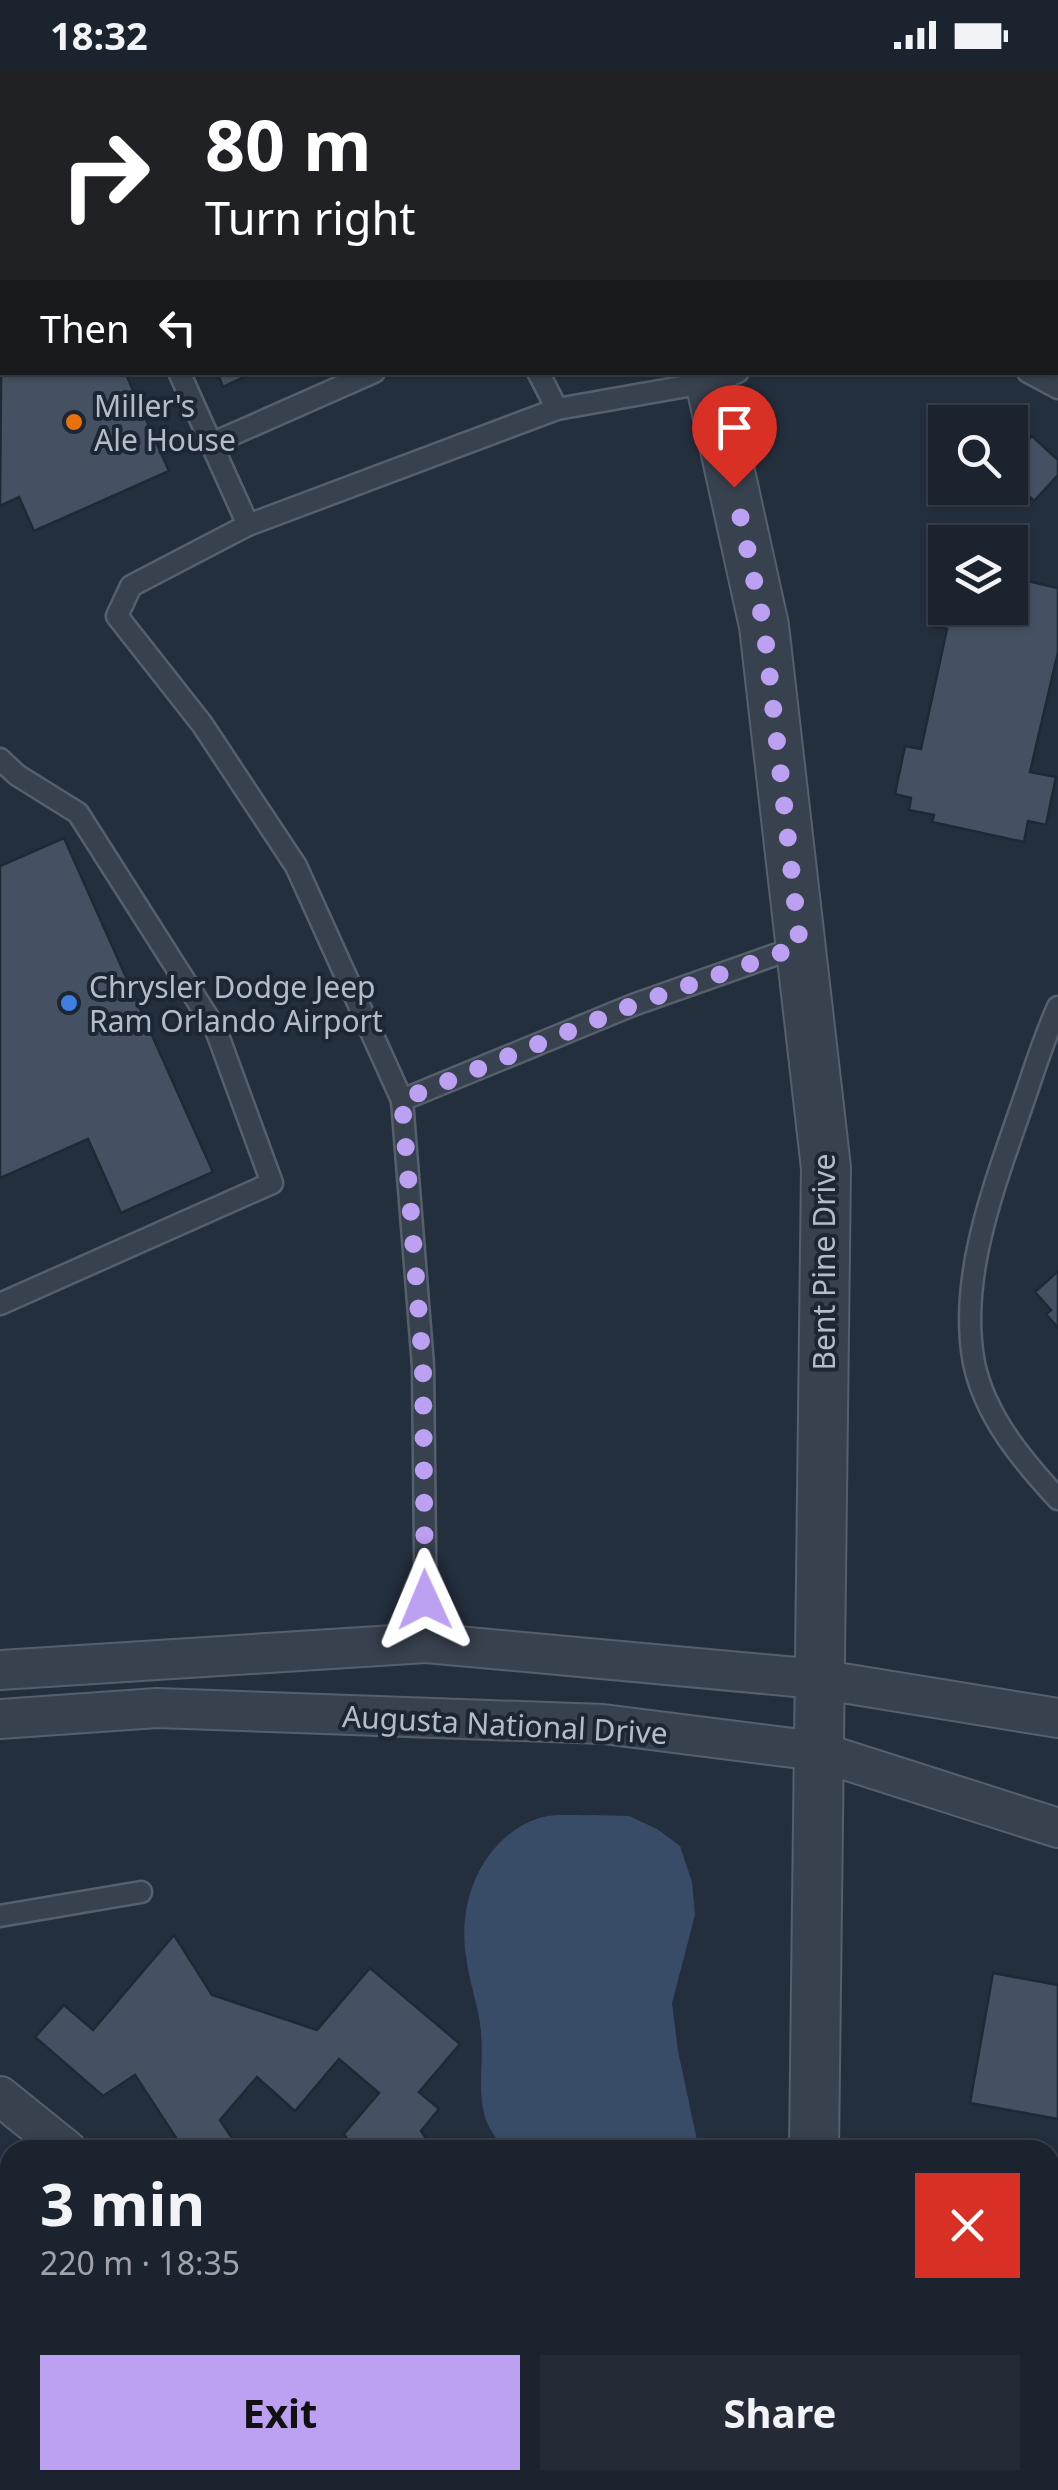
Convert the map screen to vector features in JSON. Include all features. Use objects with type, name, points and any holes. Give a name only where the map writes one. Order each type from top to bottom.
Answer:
[{"type":"street","name":"Bent Pine Drive","points":[[715,375],[764,626],[826,1168],[814,2140]]},
{"type":"street","points":[[0,1670],[426,1643],[818,1679],[1058,1718]]},
{"type":"street","name":"Augusta National Drive","points":[[0,1720],[157,1708],[584,1723],[818,1751],[1058,1828]]},
{"type":"street","points":[[0,2096],[55,2140]]},
{"type":"lane","points":[[179,375],[248,525]]},
{"type":"lane","points":[[211,444],[367,375]]},
{"type":"lane","points":[[540,375],[557,409]]},
{"type":"lane","points":[[426,1643],[423,1366],[402,1100],[296,866],[202,724],[117,616],[131,586],[248,525],[557,409],[715,375]]},
{"type":"lane","points":[[1034,375],[1058,388]]},
{"type":"lane","points":[[0,759],[17,775],[78,813],[216,1030],[272,1183],[0,1304]]},
{"type":"lane","points":[[402,1100],[633,1005],[800,946]]},
{"type":"lane","points":[[1058,1007],[990,1200],[970,1302],[974,1363],[991,1413],[1031,1470],[1058,1499]]},
{"type":"lane","points":[[0,1916],[141,1892]]},
{"type":"water","points":[[629,1816],[680,1846],[692,1882],[695,1915],[672,2003],[697,2140],[498,2140],[485,2117],[481,2096],[481,2032],[464,1935],[470,1893],[489,1856],[503,1840],[539,1818]]},
{"type":"building","name":"Miller's Ale House","points":[[1,375],[126,375],[169,471],[34,531],[19,497],[0,506]]},
{"type":"building","points":[[218,375],[249,375],[223,387]]},
{"type":"building","points":[[1032,436],[1058,460],[1058,475],[1034,501],[1028,495],[1028,440]]},
{"type":"building","points":[[1028,581],[1058,588],[1058,652],[1030,772],[1056,777],[1046,825],[1028,821],[1024,842],[932,822],[934,815],[909,810],[911,798],[895,794],[905,746],[921,749],[947,629],[927,625],[928,620],[928,625],[1028,625]]},
{"type":"building","name":"Chrysler Dodge Jeep Ram Orlando Airport","points":[[64,838],[213,1172],[121,1213],[88,1139],[0,1178],[0,866]]},
{"type":"building","points":[[1058,1271],[1058,1328],[1046,1314],[1051,1310],[1035,1292]]},
{"type":"building","points":[[174,1935],[212,1995],[317,2030],[370,1968],[460,2044],[419,2092],[439,2109],[421,2131],[427,2140],[348,2140],[344,2134],[379,2093],[339,2059],[295,2111],[257,2077],[220,2120],[233,2140],[177,2140],[135,2075],[103,2096],[35,2037],[64,2005],[93,2030]]},
{"type":"building","points":[[993,1973],[1058,1985],[1058,2119],[970,2103]]},
{"type":"place","name":"Miller's Ale House","points":[[74,422]]},
{"type":"place","name":"Chrysler Dodge Jeep Ram Orlando Airport","points":[[69,1003]]},
{"type":"route","points":[[425,1600],[423,1366],[402,1100],[633,1005],[800,946],[764,626],[734,487]]}]
